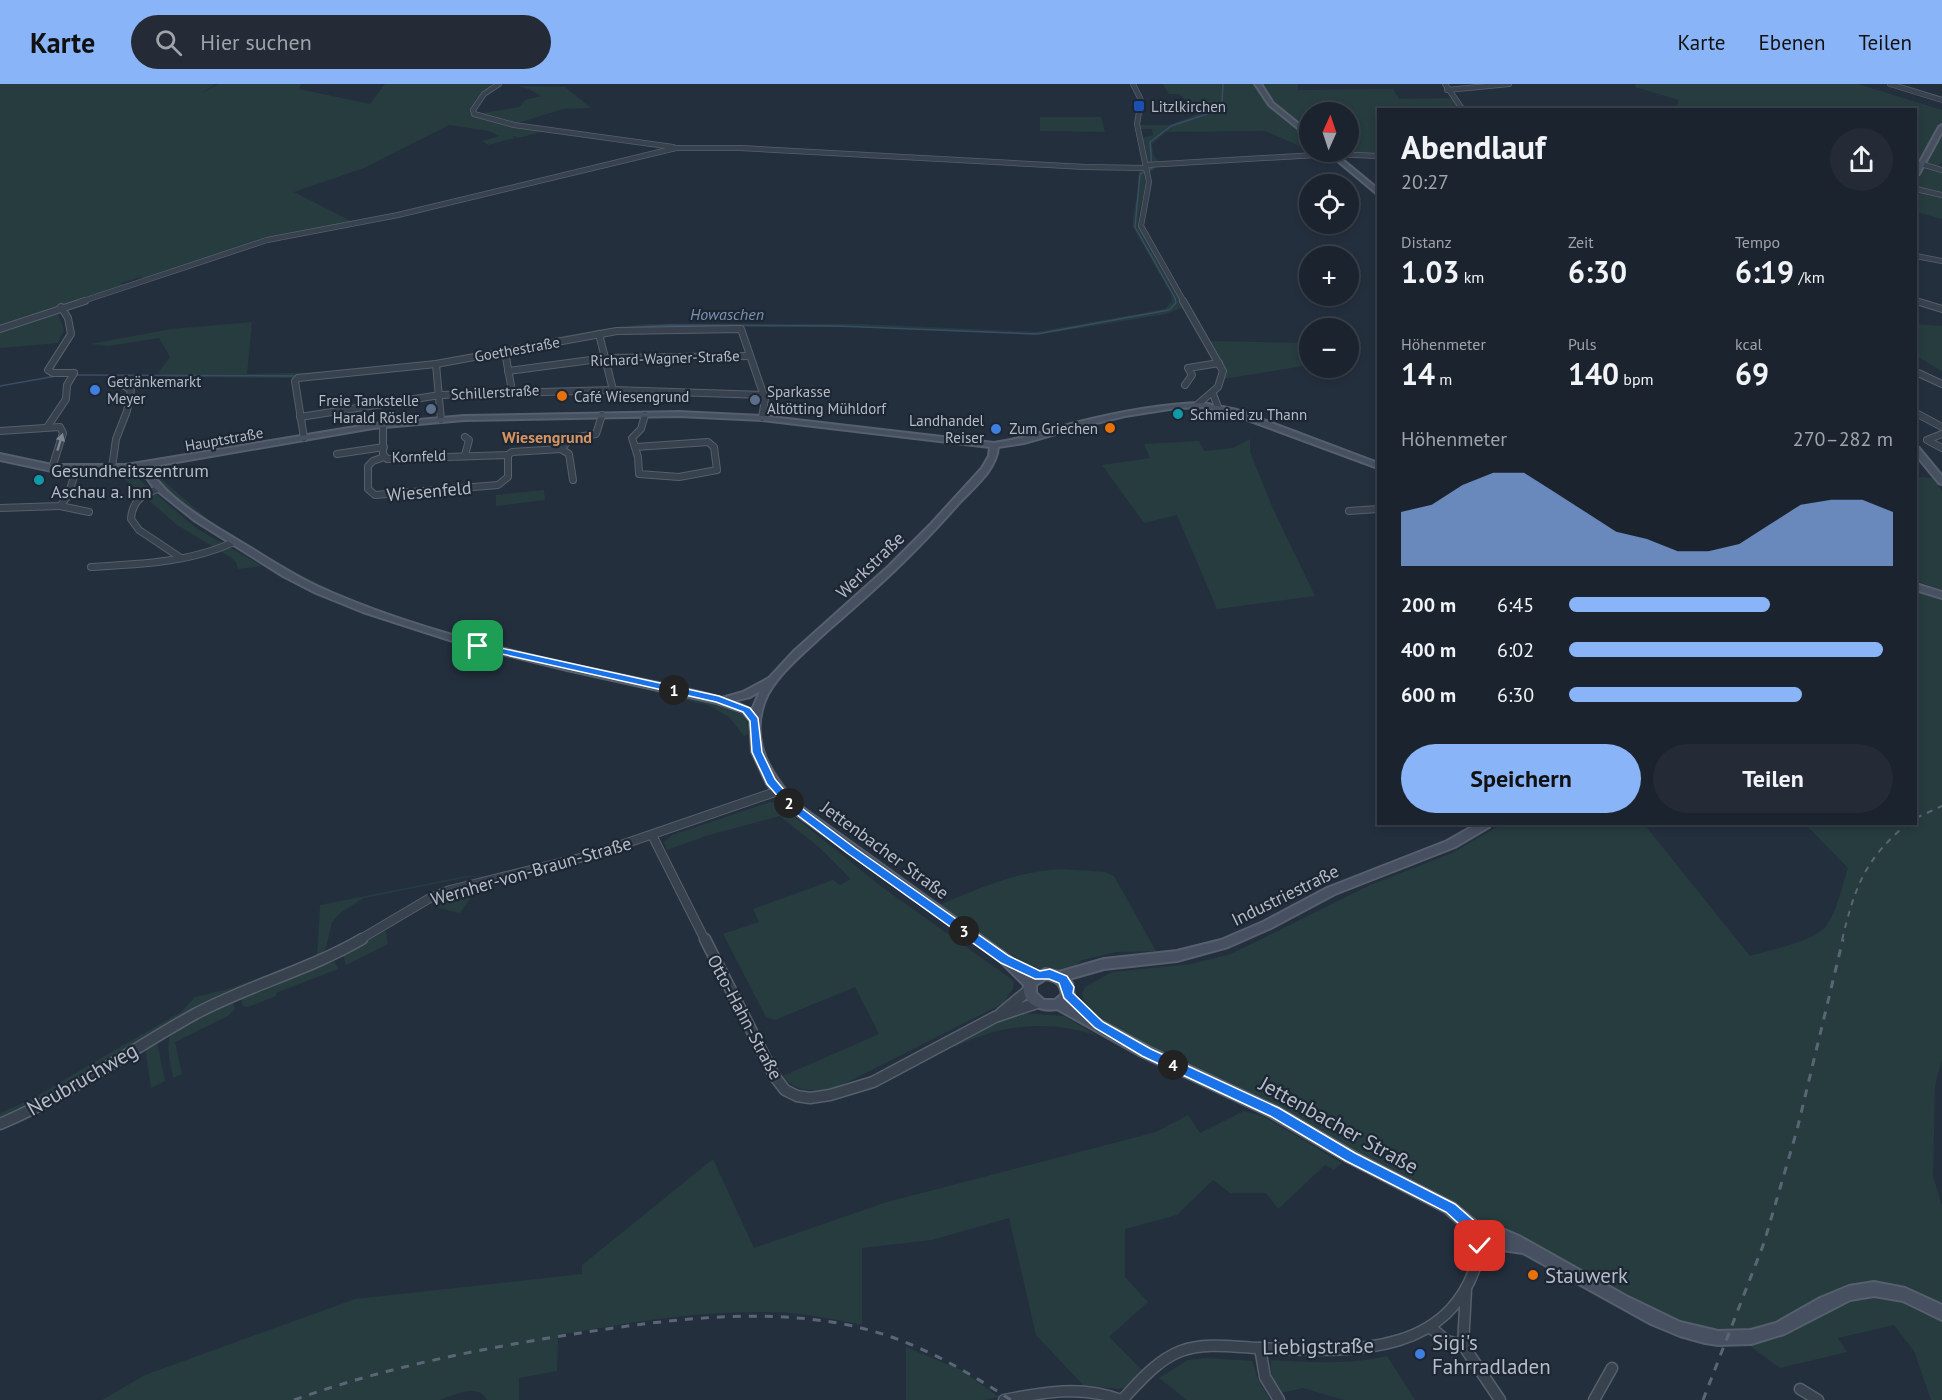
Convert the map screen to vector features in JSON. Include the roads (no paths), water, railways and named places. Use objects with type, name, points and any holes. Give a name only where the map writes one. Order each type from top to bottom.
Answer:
[{"type":"street","points":[[499,84],[484,94],[473,110],[474,114],[514,125],[676,148],[740,148],[1147,168],[1156,165],[1299,157]]},
{"type":"street","points":[[1133,84],[1140,99],[1137,124],[1147,168],[1148,191],[1141,218],[1143,230],[1219,363],[1223,375],[1213,394],[1197,405]]},
{"type":"street","points":[[1258,84],[1271,104],[1299,127]]},
{"type":"street","points":[[1445,84],[1461,108]]},
{"type":"street","points":[[1447,90],[1509,84]]},
{"type":"street","points":[[1890,84],[1942,100]]},
{"type":"street","points":[[1917,172],[1942,127]]},
{"type":"street","points":[[0,328],[288,235],[398,215],[617,160],[676,148]]},
{"type":"street","points":[[1359,156],[1377,156]]},
{"type":"street","points":[[1342,162],[1377,191]]},
{"type":"street","points":[[1921,164],[1942,170]]},
{"type":"street","points":[[1917,189],[1942,195]]},
{"type":"street","points":[[1917,256],[1942,261]]},
{"type":"street","points":[[1917,301],[1942,309]]},
{"type":"street","points":[[48,426],[66,399],[67,385],[73,376],[48,371],[68,341],[72,330],[69,318],[61,308]]},
{"type":"street","name":"Goethestraße","points":[[300,417],[295,381],[298,378],[436,364],[599,334],[642,329],[741,329],[750,356]]},
{"type":"street","points":[[599,334],[613,390]]},
{"type":"street","points":[[505,352],[512,391]]},
{"type":"street","points":[[750,356],[764,395],[762,418]]},
{"type":"street","name":"Richard-Wagner-Straße","points":[[508,371],[606,358],[750,356]]},
{"type":"street","points":[[1185,385],[1192,375],[1188,368],[1219,363]]},
{"type":"street","points":[[436,364],[441,420]]},
{"type":"street","points":[[1917,372],[1942,384]]},
{"type":"street","points":[[112,468],[116,439],[127,411],[131,390],[123,385]]},
{"type":"street","name":"Schillerstraße","points":[[300,417],[440,395],[512,391],[613,390],[764,395]]},
{"type":"street","points":[[1213,394],[1218,408]]},
{"type":"street","name":"Hauptstraße","points":[[0,457],[52,468],[76,470],[143,466],[383,425],[441,420],[602,415],[710,414],[994,445],[1024,441],[1125,414],[1197,405],[1218,408],[1377,466]]},
{"type":"street","points":[[1917,414],[1942,427]]},
{"type":"street","name":"Kornfeld","points":[[383,425],[384,457],[392,460],[561,449],[571,438],[596,434],[602,415]]},
{"type":"street","points":[[636,447],[708,442],[714,447],[717,470],[707,474],[643,476],[639,473],[636,447],[632,437],[641,429],[645,415]]},
{"type":"street","points":[[300,417],[304,438]]},
{"type":"street","points":[[0,431],[60,427],[63,433],[52,468]]},
{"type":"street","points":[[1942,434],[1927,440],[1942,448]]},
{"type":"street","name":"Kornfeld","points":[[465,437],[469,440],[465,455]]},
{"type":"street","name":"Werkstraße","points":[[759,703],[774,677],[892,568],[986,469],[994,453],[994,445]]},
{"type":"street","name":"Kornfeld","points":[[337,454],[384,447]]},
{"type":"street","points":[[561,449],[569,454],[573,480]]},
{"type":"street","name":"Wiesenfeld","points":[[384,457],[373,461],[368,466],[368,489],[371,494],[380,496],[475,490],[498,485],[509,479],[508,454]]},
{"type":"street","points":[[1918,454],[1941,479]]},
{"type":"street","points":[[152,477],[155,464]]},
{"type":"street","points":[[143,466],[145,472],[160,488],[194,518],[320,592],[454,639],[723,700],[759,703]]},
{"type":"street","points":[[60,506],[68,496],[76,470]]},
{"type":"street","points":[[160,488],[134,501],[131,519],[139,530],[181,558]]},
{"type":"street","points":[[0,508],[60,506],[89,512]]},
{"type":"street","points":[[1349,511],[1377,509]]},
{"type":"street","points":[[91,567],[181,558],[216,551],[234,542]]},
{"type":"street","points":[[1917,587],[1942,595]]},
{"type":"street","points":[[723,700],[754,692],[774,677]]},
{"type":"street","points":[[723,700],[747,710],[755,720]]},
{"type":"street","name":"Jettenbacher Straße","points":[[759,703],[755,720],[755,738],[760,762],[778,791],[791,805],[1005,959],[1032,983]]},
{"type":"street","name":"Wernher-von-Braun-Straße","points":[[162,1032],[237,994],[336,954],[430,898],[450,890],[592,855],[778,791]]},
{"type":"street","name":"Industriestraße","points":[[1059,977],[1121,961],[1177,956],[1224,944],[1267,925],[1331,891],[1451,844],[1483,825]]},
{"type":"street","name":"Otto-Hahn-Straße","points":[[652,836],[775,1077],[785,1090],[797,1096],[810,1098],[830,1095],[873,1082],[995,1017],[1037,1003]]},
{"type":"street","name":"Industriestraße","points":[[1068,991],[1092,967]]},
{"type":"street","points":[[1050,974],[1059,977],[1068,991],[1058,1004],[1046,1006],[1037,1003],[1031,997],[1032,983],[1050,974]]},
{"type":"street","name":"Otto-Hahn-Straße","points":[[995,1017],[1032,983]]},
{"type":"street","name":"Jettenbacher Straße","points":[[1068,991],[1099,1025]]},
{"type":"street","name":"Jettenbacher Straße","points":[[1058,1004],[1146,1052],[1275,1112],[1351,1157],[1450,1208],[1475,1229]]},
{"type":"street","name":"Neubruchweg","points":[[0,1124],[31,1111],[162,1032]]},
{"type":"street","points":[[1522,1247],[1495,1242],[1480,1246],[1475,1229],[1498,1233],[1664,1324],[1711,1337],[1735,1340],[1764,1335],[1841,1295],[1861,1288],[1885,1289],[1912,1296],[1942,1313]]},
{"type":"street","name":"Liebigstraße","points":[[1121,1400],[1153,1368],[1167,1357],[1183,1351],[1214,1347],[1301,1349],[1367,1347],[1406,1339],[1431,1328],[1456,1304],[1479,1259],[1480,1246]]},
{"type":"street","points":[[1466,1288],[1463,1346],[1500,1400]]},
{"type":"street","points":[[1431,1328],[1446,1341],[1463,1346]]},
{"type":"street","points":[[1260,1348],[1265,1377],[1279,1400]]},
{"type":"street","points":[[1594,1400],[1612,1368]]},
{"type":"street","points":[[1800,1389],[1818,1400]]},
{"type":"street","points":[[1004,1400],[1041,1393],[1078,1390],[1105,1393],[1121,1400]]},
{"type":"waterway","name":"Howaschen","points":[[625,328],[668,325],[837,326],[1037,334],[1169,310],[1176,303],[1175,298],[1135,227],[1140,174],[1152,168],[1150,142],[1171,126],[1210,113],[1222,102],[1223,84]]},
{"type":"waterway","name":"Howaschen","points":[[74,375],[296,376]]},
{"type":"waterway","name":"Howaschen","points":[[0,386],[56,376]]},
{"type":"railway","points":[[1917,818],[1942,806]]},
{"type":"railway","points":[[1842,940],[1863,876],[1881,850],[1906,825]]},
{"type":"railway","points":[[1703,1400],[1764,1243],[1797,1130],[1843,939]]},
{"type":"railway","points":[[294,1400],[395,1369],[498,1347],[636,1325],[740,1316],[809,1319],[843,1324],[889,1336],[931,1353],[1011,1400]]},
{"type":"place","name":"Litzlkirchen","points":[[1139,106]]},
{"type":"place","name":"Getränkemarkt Meyer","points":[[95,390]]},
{"type":"place","name":"Café Wiesengrund","points":[[562,396]]},
{"type":"place","name":"Sparkasse Altötting Mühldorf","points":[[755,400]]},
{"type":"place","name":"Freie Tankstelle Harald Rösler","points":[[431,409]]},
{"type":"place","name":"Schmied zu Thann","points":[[1178,414]]},
{"type":"place","name":"Zum Griechen","points":[[1110,428]]},
{"type":"place","name":"Landhandel Reiser","points":[[996,429]]},
{"type":"place","name":"Gesundheitszentrum Aschau a. Inn","points":[[39,480]]},
{"type":"place","name":"Stauwerk","points":[[1533,1275]]},
{"type":"place","name":"Sigi's Fahrradladen","points":[[1420,1354]]},
{"type":"district","name":"Wiesengrund","points":[[547,437]]}]
